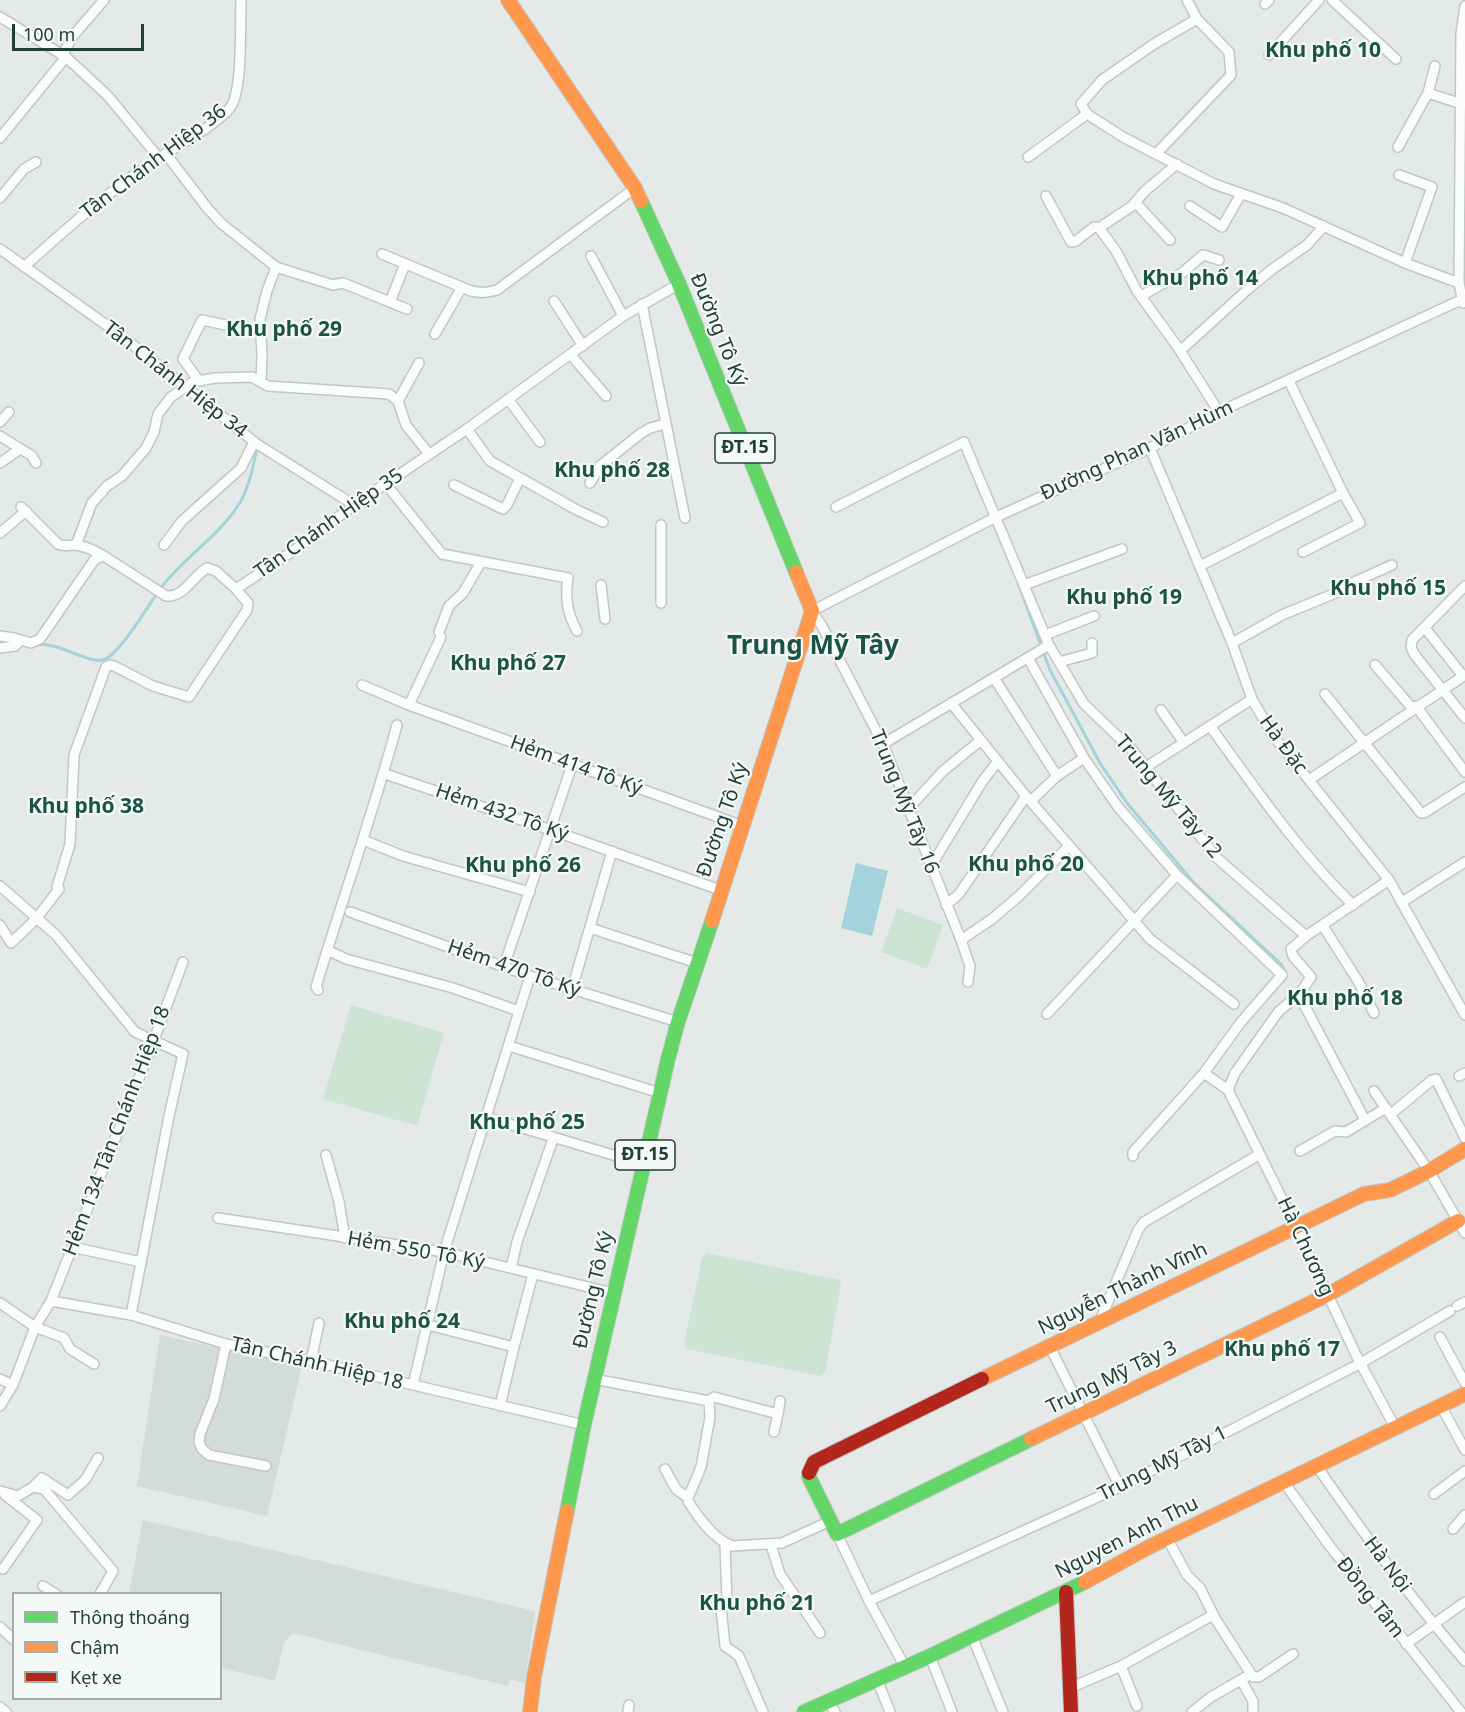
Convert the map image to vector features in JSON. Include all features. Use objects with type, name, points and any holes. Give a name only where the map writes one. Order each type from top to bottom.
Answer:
[{"type":"main road","name":"Đường Tô Ký","points":[[508,0],[580,104],[634,188],[679,284],[812,611],[678,1022],[643,1164],[584,1425],[534,1677],[530,1712]]},
{"type":"main road","name":"Nguyễn Thành Vĩnh","points":[[830,1521],[809,1477],[810,1468],[814,1462],[1364,1194],[1390,1191],[1465,1149]]},
{"type":"main road","name":"Trung Mỹ Tây 3","points":[[837,1534],[1327,1295],[1461,1227]]},
{"type":"main road","name":"Nguyen Anh Thu","points":[[804,1712],[832,1706],[877,1679],[1066,1592],[1167,1538],[1465,1394]]},
{"type":"main road","points":[[830,1521],[837,1534]]},
{"type":"main road","points":[[1066,1592],[1071,1712]]},
{"type":"street","points":[[0,138],[64,56],[72,37],[104,0]]},
{"type":"street","name":"Tân Chánh Hiệp 36","points":[[24,267],[78,218],[208,126],[231,107],[239,78],[241,0]]},
{"type":"street","points":[[1157,153],[1231,75],[1228,52],[1197,19],[1187,0]]},
{"type":"street","points":[[1269,56],[1319,0]]},
{"type":"street","points":[[1332,0],[1396,59]]},
{"type":"street","points":[[1464,301],[1459,283],[1461,34],[1465,6]]},
{"type":"street","points":[[0,17],[64,56],[108,96],[222,224],[276,267],[333,285],[343,283],[407,309]]},
{"type":"street","points":[[1197,19],[1154,44],[1102,80],[1081,104],[1087,114],[1123,137],[1214,184],[1283,208],[1405,263],[1459,283]]},
{"type":"street","points":[[1398,147],[1428,93],[1435,66]]},
{"type":"street","points":[[1428,93],[1462,104]]},
{"type":"street","points":[[1028,157],[1087,114]]},
{"type":"street","points":[[0,198],[24,169],[36,162]]},
{"type":"street","points":[[1046,196],[1071,242],[1076,241],[1094,227],[1099,228],[1135,202],[1177,164]]},
{"type":"street","points":[[1400,175],[1432,187],[1405,263]]},
{"type":"street","points":[[382,254],[462,287],[485,293],[497,290],[634,188]]},
{"type":"street","points":[[1190,206],[1222,227],[1240,194]]},
{"type":"street","points":[[1135,202],[1170,240]]},
{"type":"street","points":[[1180,351],[1214,318],[1271,270],[1307,245],[1324,226]]},
{"type":"street","points":[[1099,228],[1116,251],[1141,296],[1220,412]]},
{"type":"street","name":"Tân Chánh Hiệp 34","points":[[0,249],[123,337],[254,442],[354,505]]},
{"type":"street","points":[[1141,296],[1182,273],[1203,255],[1219,260]]},
{"type":"street","points":[[591,256],[623,316]]},
{"type":"street","points":[[390,302],[405,264]]},
{"type":"street","points":[[261,382],[260,319],[276,267]]},
{"type":"street","name":"Tân Chánh Hiệp 35","points":[[0,533],[23,509],[58,544],[65,547],[76,545],[92,550],[157,591],[172,596],[176,595],[205,569],[210,568],[236,589],[293,551],[385,483],[467,429],[623,316],[679,284]]},
{"type":"street","points":[[435,334],[462,287]]},
{"type":"street","points":[[554,301],[583,346]]},
{"type":"street","name":"Đường Phan Văn Hùm","points":[[812,611],[996,517],[1150,448],[1220,412],[1464,301]]},
{"type":"street","points":[[642,304],[685,518]]},
{"type":"street","points":[[199,381],[183,359],[202,320],[226,325]]},
{"type":"street","points":[[571,354],[606,396]]},
{"type":"street","points":[[398,401],[419,363]]},
{"type":"street","points":[[76,545],[92,503],[107,486],[122,476],[146,448],[154,432],[158,414],[171,397],[183,387],[199,381],[252,377],[268,386],[382,392],[398,401],[406,425],[429,454]]},
{"type":"street","points":[[1289,381],[1360,523],[1304,552]]},
{"type":"street","points":[[508,399],[540,442]]},
{"type":"street","points":[[0,422],[9,412]]},
{"type":"street","points":[[590,483],[600,466],[640,434],[650,428],[665,424]]},
{"type":"street","points":[[467,429],[490,461],[603,522]]},
{"type":"street","points":[[0,436],[32,456],[36,463]]},
{"type":"street","points":[[164,545],[182,521],[241,468],[254,442]]},
{"type":"street","name":"Trung Mỹ Tây 12","points":[[836,507],[964,442],[1045,635],[1044,648],[1059,662],[1084,704],[1133,751],[1217,858],[1306,936]]},
{"type":"street","name":"Hà Đặc","points":[[1150,448],[1232,643],[1252,699],[1272,734],[1389,880],[1465,1015]]},
{"type":"street","points":[[0,464],[20,449]]},
{"type":"street","points":[[454,485],[503,509],[520,478]]},
{"type":"street","points":[[385,483],[439,552],[568,578],[566,602],[577,631]]},
{"type":"street","points":[[1200,566],[1344,493]]},
{"type":"street","points":[[661,525],[661,603]]},
{"type":"street","points":[[1024,585],[1122,549]]},
{"type":"street","points":[[0,648],[31,643],[40,639],[95,559],[104,556]]},
{"type":"street","points":[[409,705],[440,635],[449,606],[463,594],[481,562]]},
{"type":"street","points":[[1232,643],[1282,615],[1338,592],[1343,587],[1392,565]]},
{"type":"street","points":[[600,585],[605,619]]},
{"type":"street","points":[[1465,586],[1412,640],[1411,647],[1414,654],[1465,718]]},
{"type":"street","points":[[0,925],[11,943],[36,919],[59,888],[57,887],[70,844],[74,755],[106,667],[114,666],[156,687],[189,697],[248,610],[248,603],[236,589]]},
{"type":"street","name":"Trung Mỹ Tây 16","points":[[812,611],[883,744],[961,940],[970,966],[968,982]]},
{"type":"street","points":[[1045,635],[1094,616]]},
{"type":"street","points":[[1309,780],[1464,675],[1425,627]]},
{"type":"street","points":[[0,636],[18,644]]},
{"type":"street","points":[[1059,662],[1092,653],[1092,644]]},
{"type":"street","points":[[883,744],[1044,648]]},
{"type":"street","points":[[1028,658],[1084,758],[1118,807],[1177,875],[1282,975],[1241,1022],[1204,1073],[1133,1152],[1133,1156]]},
{"type":"street","points":[[1375,665],[1415,708],[1465,772]]},
{"type":"street","points":[[994,678],[1057,776]]},
{"type":"street","name":"Hẻm 414 Tô Ký","points":[[362,685],[409,705],[743,826]]},
{"type":"street","points":[[1325,694],[1421,813],[1465,787]]},
{"type":"street","points":[[1146,767],[1252,699]]},
{"type":"street","points":[[951,703],[1069,846],[1150,939],[1234,1004]]},
{"type":"street","points":[[1161,710],[1184,743]]},
{"type":"street","points":[[318,990],[316,987],[327,950],[384,774],[397,725]]},
{"type":"street","points":[[1210,726],[1275,816],[1329,882],[1353,905]]},
{"type":"street","points":[[908,809],[943,771],[981,740]]},
{"type":"street","points":[[946,905],[959,894],[1029,798],[1084,758]]},
{"type":"street","points":[[930,866],[982,782],[998,761]]},
{"type":"street","points":[[504,966],[572,765]]},
{"type":"street","name":"Hẻm 432 Tô Ký","points":[[384,774],[720,890]]},
{"type":"street","points":[[363,840],[404,856],[530,892]]},
{"type":"street","points":[[961,940],[992,919],[1019,896],[1069,846]]},
{"type":"street","points":[[572,989],[612,851]]},
{"type":"street","points":[[1402,902],[1465,862]]},
{"type":"street","points":[[1047,1014],[1177,875]]},
{"type":"street","points":[[1228,1090],[1235,1073],[1279,1011],[1299,995],[1311,977],[1293,956],[1291,949],[1306,936],[1389,880]]},
{"type":"street","points":[[0,886],[56,935],[135,1032],[183,1054],[131,1316]]},
{"type":"street","name":"Hẻm 470 Tô Ký","points":[[351,912],[530,976],[678,1022]]},
{"type":"street","points":[[1323,926],[1358,981],[1374,1013]]},
{"type":"street","points":[[590,928],[697,963]]},
{"type":"street","points":[[327,950],[346,959],[453,988],[519,1011]]},
{"type":"street","name":"Hẻm 134 Tân Chánh Hiệp 18","points":[[0,1406],[13,1385],[35,1327],[51,1300],[183,962]]},
{"type":"street","points":[[413,1385],[444,1252],[530,976]]},
{"type":"street","points":[[1299,995],[1365,1120]]},
{"type":"street","points":[[509,1046],[660,1094]]},
{"type":"street","name":"Hà Chương","points":[[1204,1073],[1228,1090],[1327,1295],[1396,1429]]},
{"type":"street","points":[[1300,1151],[1335,1131],[1346,1132],[1365,1120],[1389,1111],[1436,1079],[1465,1138]]},
{"type":"street","points":[[1374,1090],[1429,1171],[1461,1227]]},
{"type":"street","points":[[486,1117],[553,1139],[643,1164]]},
{"type":"street","points":[[511,1268],[517,1242],[553,1139]]},
{"type":"street","points":[[1100,1321],[1138,1230],[1144,1222],[1260,1154]]},
{"type":"street","points":[[326,1155],[339,1202],[345,1238]]},
{"type":"street","name":"Hẻm 550 Tô Ký","points":[[218,1218],[444,1252],[613,1293]]},
{"type":"street","points":[[72,1247],[141,1262]]},
{"type":"street","points":[[500,1406],[533,1274]]},
{"type":"street","name":"Tân Chánh Hiệp 18","points":[[51,1300],[131,1316],[226,1344],[311,1361],[584,1425]]},
{"type":"street","points":[[0,1303],[35,1327],[64,1338],[70,1349],[94,1364]]},
{"type":"street","name":"Trung Mỹ Tây 1","points":[[869,1601],[1120,1487],[1361,1363],[1457,1306]]},
{"type":"street","points":[[311,1361],[319,1323]]},
{"type":"street","points":[[428,1324],[514,1347]]},
{"type":"street","points":[[1440,1337],[1465,1383]]},
{"type":"street","points":[[226,1344],[214,1399],[199,1442],[202,1449],[209,1455],[266,1466]]},
{"type":"street","points":[[1050,1347],[1120,1487]]},
{"type":"street","points":[[0,1379],[13,1385]]},
{"type":"street","points":[[594,1379],[709,1401],[714,1397],[778,1414]]},
{"type":"street","points":[[688,1498],[701,1467],[710,1417],[709,1401]]},
{"type":"street","points":[[774,1432],[780,1401]]},
{"type":"street","points":[[1441,1406],[1465,1450]]},
{"type":"street","points":[[2,1492],[18,1496],[42,1478],[68,1495],[85,1479],[98,1458]]},
{"type":"street","name":"Hà Nội","points":[[1316,1466],[1375,1550],[1465,1661]]},
{"type":"street","points":[[665,1469],[676,1489],[688,1498],[704,1523],[725,1544],[732,1546],[782,1543],[830,1521]]},
{"type":"street","points":[[1434,1494],[1465,1471]]},
{"type":"street","name":"Đồng Tâm","points":[[1284,1481],[1329,1545],[1461,1712]]},
{"type":"street","points":[[33,1487],[45,1489],[113,1571],[101,1592]]},
{"type":"street","points":[[2,1492],[37,1520],[3,1569]]},
{"type":"street","points":[[1453,1529],[1465,1515]]},
{"type":"street","points":[[837,1534],[869,1601],[905,1667]]},
{"type":"street","points":[[1167,1538],[1189,1578],[1200,1588],[1213,1615],[1253,1677],[1259,1677],[1293,1654]]},
{"type":"street","points":[[725,1544],[727,1602],[720,1608],[725,1646],[739,1656],[763,1712]]},
{"type":"street","points":[[771,1545],[780,1574],[820,1633]]},
{"type":"street","points":[[43,1586],[54,1592]]},
{"type":"street","points":[[1406,1644],[1465,1602]]},
{"type":"street","points":[[1070,1688],[1121,1666],[1213,1615]]},
{"type":"street","points":[[0,1627],[12,1638]]},
{"type":"street","points":[[972,1636],[1003,1712]]},
{"type":"street","points":[[930,1656],[952,1712]]},
{"type":"street","points":[[1121,1666],[1137,1706]]},
{"type":"street","points":[[1196,1711],[1211,1697],[1251,1674]]},
{"type":"street","points":[[877,1679],[890,1712]]},
{"type":"street","points":[[1241,1680],[1253,1701],[1253,1712]]},
{"type":"street","points":[[0,1707],[6,1712]]},
{"type":"shaded area","points":[[160,1335],[302,1366],[267,1516],[137,1486]]},
{"type":"shaded area","points":[[143,1520],[535,1611],[525,1683],[510,1679],[508,1686],[293,1633],[284,1642],[275,1681],[222,1668],[222,1592],[129,1592]]},
{"type":"green space","points":[[897,908],[943,925],[927,969],[881,952]]},
{"type":"green space","points":[[351,1005],[444,1033],[417,1126],[323,1099]]},
{"type":"green space","points":[[707,1253],[839,1280],[841,1284],[825,1373],[820,1376],[686,1349],[684,1344],[702,1258]]},
{"type":"water","points":[[856,863],[888,871],[872,936],[841,928]]},
{"type":"waterway","points":[[36,645],[54,646],[89,659],[103,660],[110,656],[125,640],[170,577],[233,513],[247,488],[257,448]]},
{"type":"waterway","points":[[1018,583],[1050,670],[1100,763],[1127,803],[1194,883],[1281,964],[1285,972]]},
{"type":"traffic: fast","points":[[641,201],[679,284],[796,572]]},
{"type":"traffic: fast","points":[[567,1511],[584,1425],[668,1059],[712,921]]},
{"type":"traffic: fast","points":[[809,1473],[837,1534],[1031,1439]]},
{"type":"traffic: fast","points":[[804,1712],[930,1656],[1085,1582]]},
{"type":"traffic: slow","points":[[508,0],[635,188],[641,201]]},
{"type":"traffic: slow","points":[[712,921],[812,611],[796,572]]},
{"type":"traffic: slow","points":[[982,1379],[1364,1194],[1390,1190],[1429,1171],[1465,1149]]},
{"type":"traffic: slow","points":[[1031,1439],[1327,1295],[1458,1221]]},
{"type":"traffic: slow","points":[[1085,1582],[1149,1547],[1465,1394]]},
{"type":"traffic: slow","points":[[530,1712],[534,1677],[567,1511]]},
{"type":"traffic: jam","points":[[809,1473],[814,1462],[982,1379]]},
{"type":"traffic: jam","points":[[1066,1592],[1071,1712]]},
{"type":"district","name":"Khu phố 10","points":[[1323,51]]},
{"type":"district","name":"Khu phố 14","points":[[1200,279]]},
{"type":"district","name":"Khu phố 29","points":[[284,330]]},
{"type":"district","name":"Khu phố 28","points":[[612,471]]},
{"type":"district","name":"Khu phố 15","points":[[1388,589]]},
{"type":"district","name":"Khu phố 19","points":[[1124,598]]},
{"type":"district","name":"Trung Mỹ Tây","points":[[813,647]]},
{"type":"district","name":"Khu phố 27","points":[[508,664]]},
{"type":"district","name":"Khu phố 38","points":[[86,807]]},
{"type":"district","name":"Khu phố 20","points":[[1026,865]]},
{"type":"district","name":"Khu phố 26","points":[[523,866]]},
{"type":"district","name":"Khu phố 18","points":[[1345,999]]},
{"type":"district","name":"Khu phố 25","points":[[527,1123]]},
{"type":"district","name":"Khu phố 24","points":[[402,1322]]},
{"type":"district","name":"Khu phố 17","points":[[1282,1350]]},
{"type":"district","name":"Khu phố 21","points":[[757,1604]]}]
